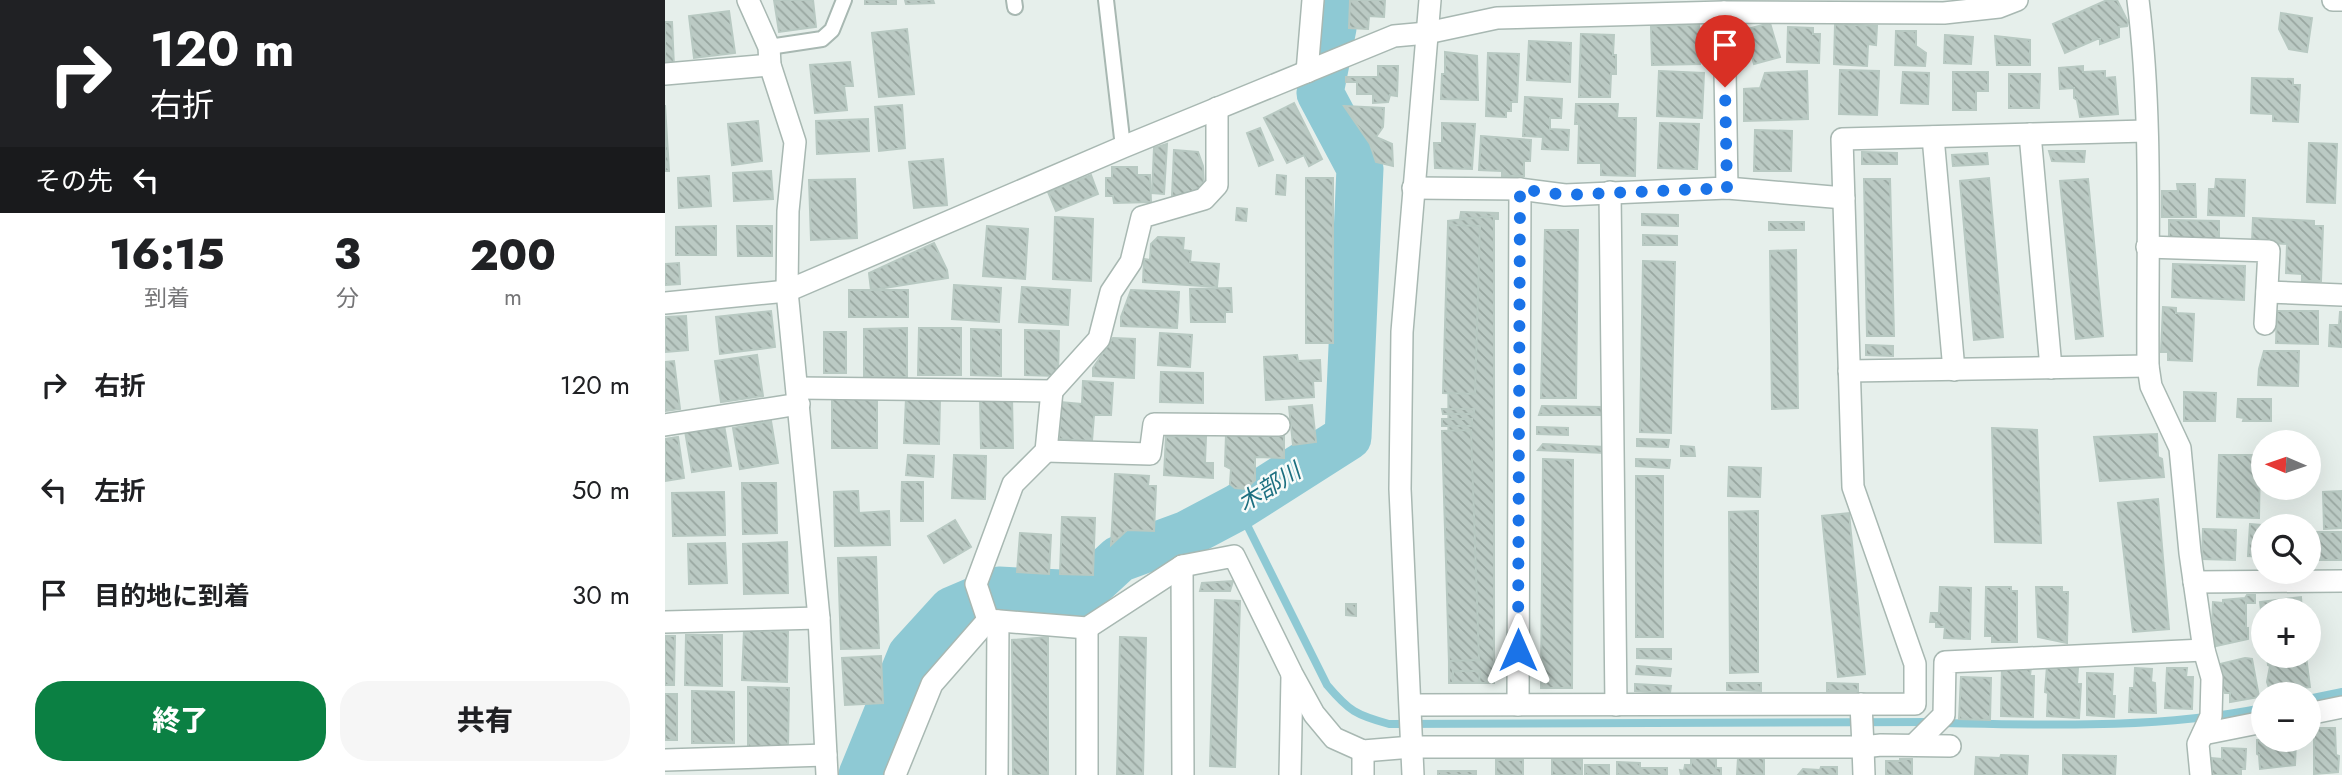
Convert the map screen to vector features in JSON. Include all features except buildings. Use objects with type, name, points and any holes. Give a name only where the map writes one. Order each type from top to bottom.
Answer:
[{"type":"street","points":[[665,760],[827,765],[820,618],[787,291],[788,211],[795,142],[769,56],[748,0]]},
{"type":"street","points":[[1307,72],[1313,0]]},
{"type":"street","points":[[1413,775],[1400,489],[1402,332],[1430,0]]},
{"type":"street","points":[[665,303],[787,291],[1217,108],[1394,36],[1427,33],[1497,18],[1724,12],[1944,13],[1999,7],[2017,0]]},
{"type":"street","points":[[2138,0],[2146,131],[2148,366],[2151,386],[2180,447],[2204,650],[2212,678],[2211,716],[2198,744],[2201,775]]},
{"type":"street","points":[[2333,0],[2342,0]]},
{"type":"street","points":[[1724,12],[1727,188]]},
{"type":"street","points":[[665,74],[769,56]]},
{"type":"street","points":[[997,775],[993,621],[976,584],[1013,484],[1046,451],[1052,391],[1100,340],[1111,292],[1131,262],[1142,217],[1204,199],[1217,185],[1217,108]]},
{"type":"street","points":[[1411,705],[1915,704],[1916,664],[1853,487],[1842,139],[2146,131]]},
{"type":"street","points":[[2030,134],[2051,368]]},
{"type":"street","points":[[1933,137],[1954,370]]},
{"type":"street","points":[[1413,188],[1520,189],[1565,195],[1727,188],[1844,198]]},
{"type":"street","points":[[1518,705],[1520,189]]},
{"type":"street","points":[[1610,192],[1616,705]]},
{"type":"street","points":[[2147,247],[2269,251],[2265,324]]},
{"type":"street","points":[[2267,292],[2342,295]]},
{"type":"street","points":[[1850,371],[2148,366]]},
{"type":"street","points":[[665,425],[798,396],[1052,391]]},
{"type":"street","points":[[1046,451],[1150,454],[1154,424],[1279,425]]},
{"type":"street","points":[[993,621],[1087,628],[1182,566],[1234,556],[1314,714],[1334,738],[1363,751],[1412,747],[1950,746]]},
{"type":"street","points":[[1182,566],[1182,775]]},
{"type":"street","points":[[2195,582],[2342,581]]},
{"type":"street","points":[[665,622],[820,618]]},
{"type":"street","points":[[895,775],[932,684],[993,621]]},
{"type":"street","points":[[1087,628],[1087,775]]},
{"type":"street","points":[[1914,745],[1944,715],[1945,663],[2204,650]]},
{"type":"street","points":[[1290,775],[1292,674]]},
{"type":"street","points":[[1861,704],[1864,775]]},
{"type":"street","points":[[2321,712],[2342,708]]},
{"type":"street","points":[[2203,734],[2251,724]]},
{"type":"street","points":[[1363,751],[1363,775]]},
{"type":"lane","points":[[769,56],[822,38],[832,30],[844,0]]},
{"type":"lane","points":[[1106,0],[1123,148]]},
{"type":"waterway","name":"木部川","points":[[862,775],[911,655],[952,610],[999,590],[1081,594],[1119,559],[1187,534],[1238,507],[1348,437],[1360,168],[1320,93],[1336,0]]},
{"type":"waterway","points":[[1238,507],[1327,685],[1354,711],[1378,721],[1389,724],[1930,722]]},
{"type":"waterway","points":[[2321,696],[2342,692]]},
{"type":"waterway","points":[[1943,723],[2144,723],[2251,710]]},
{"type":"route","points":[[1518,650],[1520,189],[1565,195],[1727,188],[1725,87]]}]
